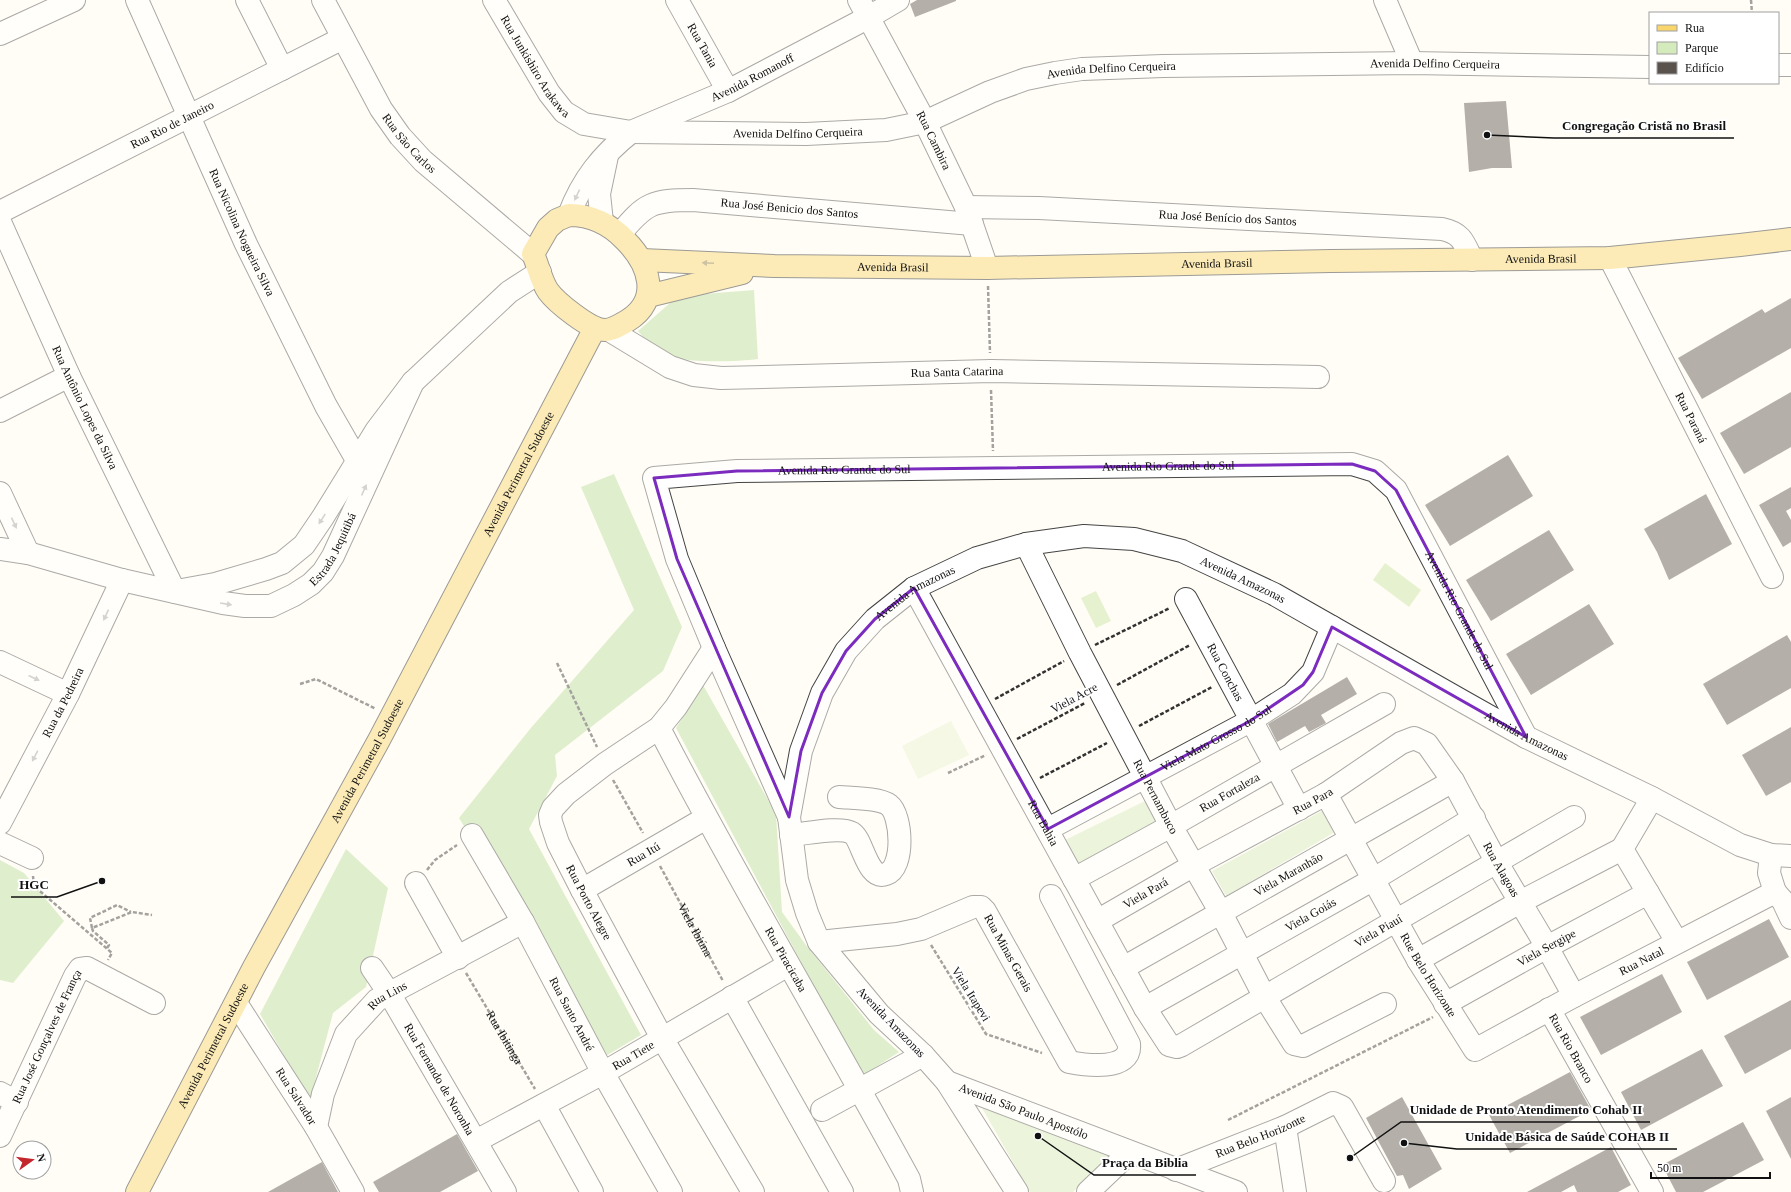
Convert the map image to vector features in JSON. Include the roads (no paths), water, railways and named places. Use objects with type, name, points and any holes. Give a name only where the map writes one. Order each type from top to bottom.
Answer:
[{"type":"main road","points":[[569,215],[580,215],[602,222],[620,234],[642,260],[647,274],[648,296],[642,307],[631,319],[619,326],[602,329],[577,316],[548,290],[537,263],[548,228],[556,220],[569,215]]},
{"type":"main road","name":"Avenida Brasil","points":[[642,260],[774,266],[987,268],[1331,261],[1610,258],[1791,239]]},
{"type":"main road","points":[[648,296],[711,279],[774,266]]},
{"type":"main road","name":"Avenida Perimetral Sudoeste","points":[[138,1192],[236,1003],[602,329]]},
{"type":"street","points":[[0,34],[74,0]]},
{"type":"street","name":"Rua Nicolina Nogueira Silva","points":[[137,0],[252,258],[326,406],[357,460]]},
{"type":"street","points":[[247,0],[282,68]]},
{"type":"street","name":"Rua São Carlos","points":[[323,0],[381,109],[400,136],[423,161],[537,263]]},
{"type":"street","name":"Rua Junkishiro Arakawa","points":[[494,0],[548,93],[564,112],[584,124]]},
{"type":"street","name":"Rua Tania","points":[[677,0],[728,91]]},
{"type":"street","name":"Avenida Romanoff","points":[[569,215],[577,194],[585,180],[594,168],[619,142],[631,132],[728,91],[864,9],[898,0]]},
{"type":"street","points":[[1385,0],[1412,63]]},
{"type":"street","name":"Rua Cambira","points":[[864,9],[925,122],[969,216],[987,268]]},
{"type":"street","name":"Rua Rio de Janeiro","points":[[0,212],[190,117],[282,68],[343,38]]},
{"type":"street","name":"Avenida Delfino Cerqueira","points":[[584,124],[631,132],[806,134],[886,130],[925,122],[990,92],[1026,79],[1055,72],[1082,69],[1163,66],[1412,63],[1649,67]]},
{"type":"street","points":[[1779,65],[1791,65]]},
{"type":"street","points":[[602,222],[599,194],[608,155]]},
{"type":"street","name":"Rua José Benicio dos Santos","points":[[620,234],[636,215],[650,205],[668,200],[693,200],[969,216]]},
{"type":"street","name":"Rua José Benício dos Santos","points":[[969,216],[1039,208],[1442,229],[1451,231],[1463,240],[1472,260]]},
{"type":"street","name":"Rua Antônio Lopes da Silva","points":[[0,222],[69,376],[175,592]]},
{"type":"street","name":"Rua Paraná","points":[[1610,258],[1772,577]]},
{"type":"street","name":"Estrada Jequitibá","points":[[175,592],[236,579],[282,563],[304,545],[376,431],[413,382],[509,292],[537,263]]},
{"type":"street","name":"Rua Santa Catarina","points":[[602,329],[670,367],[694,375],[720,378],[991,371],[1318,377]]},
{"type":"street","points":[[0,411],[69,376]]},
{"type":"street","name":"Estrada Jequitibá","points":[[0,549],[28,553],[122,580],[223,603],[245,606],[271,606],[311,584],[323,572],[333,556],[413,382]]},
{"type":"street","name":"Avenida Rio Grande do Sul","points":[[654,478],[737,471],[1352,464],[1375,471],[1396,490],[1526,736]]},
{"type":"street","name":"Avenida Amazonas","points":[[654,478],[677,559],[790,826],[798,880],[807,913],[819,942],[879,1014],[923,1055],[947,1082],[1017,1192]]},
{"type":"street","points":[[0,492],[28,553]]},
{"type":"street","name":"Avenida Amazonas","points":[[790,826],[801,751],[822,693],[846,652],[875,619],[914,588],[977,558],[1026,544],[1084,536],[1134,539],[1182,551],[1274,594],[1462,702],[1526,736],[1652,798],[1740,845],[1781,855]]},
{"type":"street","name":"Rua Pernambuco","points":[[1026,544],[1171,826],[1221,913],[1264,996],[1294,1044],[1303,1046],[1385,1004]]},
{"type":"street","name":"Rua da Pedreira","points":[[0,823],[68,694],[122,580]]},
{"type":"street","name":"Rua Bahia","points":[[914,588],[1048,829],[1144,1008],[1166,1042],[1173,1046],[1182,1045]]},
{"type":"street","name":"Rua Conchas","points":[[1186,599],[1250,721],[1277,765],[1299,809]]},
{"type":"street","name":"Viela Mato Grosso do Sul","points":[[1048,829],[1250,721],[1292,694],[1303,685],[1314,672],[1332,627]]},
{"type":"street","name":"Rua Porto Alegre","points":[[714,648],[676,707],[659,728],[605,764],[566,794],[553,808],[550,815],[558,843],[582,890],[662,1038],[753,1192]]},
{"type":"street","points":[[0,662],[68,694]]},
{"type":"street","name":"Rua Fortaleza","points":[[1074,879],[1171,826],[1384,704]]},
{"type":"street","name":"Rua Piracicaba","points":[[659,728],[706,818],[860,1089],[909,1179],[912,1192]]},
{"type":"street","name":"Rua Para","points":[[1194,865],[1326,794],[1401,742],[1414,738],[1427,744]]},
{"type":"street","name":"Rua Alagoas","points":[[1427,744],[1453,781],[1474,818],[1496,863],[1547,947],[1574,996]]},
{"type":"street","name":"Viela Maranhão","points":[[1123,968],[1453,781]]},
{"type":"street","name":"Rue Belo Horizonte","points":[[1326,794],[1418,960],[1446,1007],[1475,1050]]},
{"type":"street","points":[[790,826],[844,830],[853,833],[873,870],[879,874],[887,874],[895,868],[900,853],[896,813],[891,806],[885,802],[839,797]]},
{"type":"street","points":[[1418,960],[1520,902],[1622,850],[1652,798]]},
{"type":"street","name":"Viela Piauí","points":[[1182,1045],[1574,817]]},
{"type":"street","name":"Rua Itú","points":[[582,890],[706,818]]},
{"type":"street","name":"Viela Goiás","points":[[1144,1008],[1374,879],[1474,818]]},
{"type":"street","name":"Rua Santo André","points":[[472,835],[523,922],[603,1073],[671,1192]]},
{"type":"street","points":[[0,843],[32,858]]},
{"type":"street","points":[[1622,850],[1677,942]]},
{"type":"street","points":[[1781,855],[1769,872],[1775,892],[1783,901],[1791,918]]},
{"type":"street","name":"Viela Pará","points":[[1097,921],[1194,865]]},
{"type":"street","points":[[416,883],[458,958]]},
{"type":"street","name":"Rua Natal","points":[[1475,1050],[1549,1009],[1775,892]]},
{"type":"street","name":"Viela Sergipe","points":[[1446,1007],[1547,947],[1648,893]]},
{"type":"street","name":"Rua Minas Gerais","points":[[819,942],[897,934],[921,929],[973,907],[981,907],[1068,1062],[1101,1066],[1121,1061],[1127,1056],[1130,1049],[1129,1044],[1051,896]]},
{"type":"street","name":"Rua Lins","points":[[316,1126],[323,1094],[346,1034],[377,1000],[523,922]]},
{"type":"street","name":"Rua Tiete","points":[[476,1141],[603,1073],[788,964]]},
{"type":"street","name":"Rua José Gonçalves de França","points":[[0,1136],[8,1098],[80,969],[87,968],[154,1003]]},
{"type":"street","name":"Rua Fernando de Noronha","points":[[372,968],[505,1192]]},
{"type":"street","points":[[732,997],[842,1192]]},
{"type":"street","name":"Rua Salvador","points":[[236,1003],[316,1126],[353,1192]]},
{"type":"street","name":"Rua Rio Branco","points":[[1549,1009],[1652,1192]]},
{"type":"street","points":[[822,1110],[923,1055]]},
{"type":"street","name":"Avenida São Paulo Apostólo","points":[[947,1082],[1129,1153],[1236,1192]]},
{"type":"street","name":"Rua Belo Horizonte","points":[[1176,1170],[1285,1127],[1328,1104],[1333,1103],[1342,1107],[1384,1180]]},
{"type":"street","points":[[544,1105],[592,1192]]},
{"type":"street","points":[[1285,1127],[1295,1192]]},
{"type":"street","points":[[1088,1192],[1129,1153]]},
{"type":"place","name":"Congregação Cristã no Brasil","points":[[1487,135]]},
{"type":"place","name":"HGC","points":[[102,881]]},
{"type":"place","name":"Praça da Biblia","points":[[1038,1136]]},
{"type":"place","name":"Unidade Básica de Saúde COHAB II","points":[[1404,1143]]},
{"type":"place","name":"Unidade de Pronto Atendimento Cohab II","points":[[1350,1158]]}]
